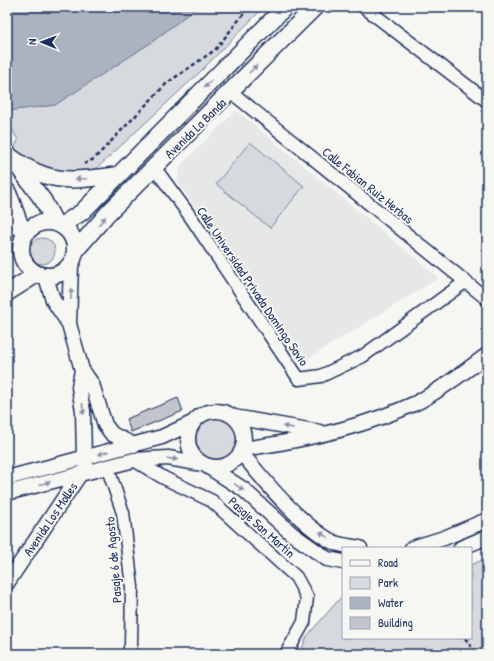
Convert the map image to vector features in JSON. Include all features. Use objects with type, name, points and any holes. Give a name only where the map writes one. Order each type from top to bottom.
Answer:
[{"type":"main road","name":"Avenida La Banda","points":[[58,223],[82,212],[285,7]]},
{"type":"main road","name":"Avenida La Banda","points":[[74,257],[108,213],[315,7]]},
{"type":"main road","points":[[7,154],[24,168],[51,178],[80,180],[120,175]]},
{"type":"main road","points":[[7,154],[28,178],[58,223],[72,235],[74,257],[60,274],[42,275],[7,293]]},
{"type":"main road","points":[[7,191],[14,203],[22,256],[30,270],[42,275]]},
{"type":"main road","points":[[7,253],[18,234],[36,224],[44,222],[58,223]]},
{"type":"street","points":[[364,7],[487,101]]},
{"type":"street","name":"Calle Fabian Ruiz Herbas","points":[[231,92],[487,299]]},
{"type":"street","name":"Calle Universidad Privada Domingo Savio","points":[[154,167],[190,216],[299,379],[321,376],[363,356],[465,282]]},
{"type":"street","name":"Avenida Los Molles","points":[[69,324],[74,257]]},
{"type":"street","name":"Avenida Los Molles","points":[[42,275],[53,300],[69,324],[82,370],[92,384],[105,425],[112,434],[134,445]]},
{"type":"street","points":[[242,451],[293,442],[326,433],[370,420],[417,402],[487,355]]},
{"type":"street","name":"Avenida Los Molles","points":[[7,583],[84,473],[84,410],[79,387],[82,370]]},
{"type":"street","points":[[7,478],[162,437],[192,423],[199,416],[213,411],[226,412],[234,417],[244,432],[242,451],[235,460],[226,465],[216,467],[168,458],[134,460],[7,493]]},
{"type":"street","points":[[234,417],[326,433]]},
{"type":"street","points":[[192,423],[188,432],[188,441],[190,450],[195,458],[243,488],[292,534],[327,558],[342,562]]},
{"type":"street","points":[[242,451],[267,485],[310,525],[334,542],[356,547]]},
{"type":"street","name":"Pasaje San Martin","points":[[134,460],[164,478],[212,501],[296,577],[307,597],[305,616],[304,622],[286,654]]},
{"type":"street","name":"Pasaje 6 de Agosto","points":[[107,466],[123,513],[132,587],[131,645],[128,654]]},
{"type":"street","points":[[415,547],[444,538],[487,520]]},
{"type":"street","points":[[463,547],[487,536]]},
{"type":"path","points":[[82,165],[94,159],[167,83],[215,50],[249,7]]},
{"type":"path","points":[[467,639],[477,654]]},
{"type":"shaded area","points":[[236,110],[439,278],[299,364],[178,182],[180,166]]},
{"type":"green space","points":[[197,7],[264,7],[199,73],[95,170],[71,171],[42,167],[33,163],[14,149],[18,140],[7,120],[7,111],[55,105],[152,42]]},
{"type":"green space","points":[[250,142],[304,186],[270,228],[216,184]]},
{"type":"green space","points":[[42,238],[52,241],[55,251],[52,261],[42,264],[32,261],[29,251],[32,241]]},
{"type":"green space","points":[[217,417],[232,423],[238,438],[232,453],[217,459],[202,453],[196,438],[202,423]]},
{"type":"green space","points":[[487,558],[487,654],[300,654],[307,636],[342,596],[342,639],[472,639],[472,565]]},
{"type":"water","points":[[7,7],[197,7],[152,42],[55,105],[7,111]]},
{"type":"building","points":[[178,398],[183,411],[131,432],[126,419]]}]
